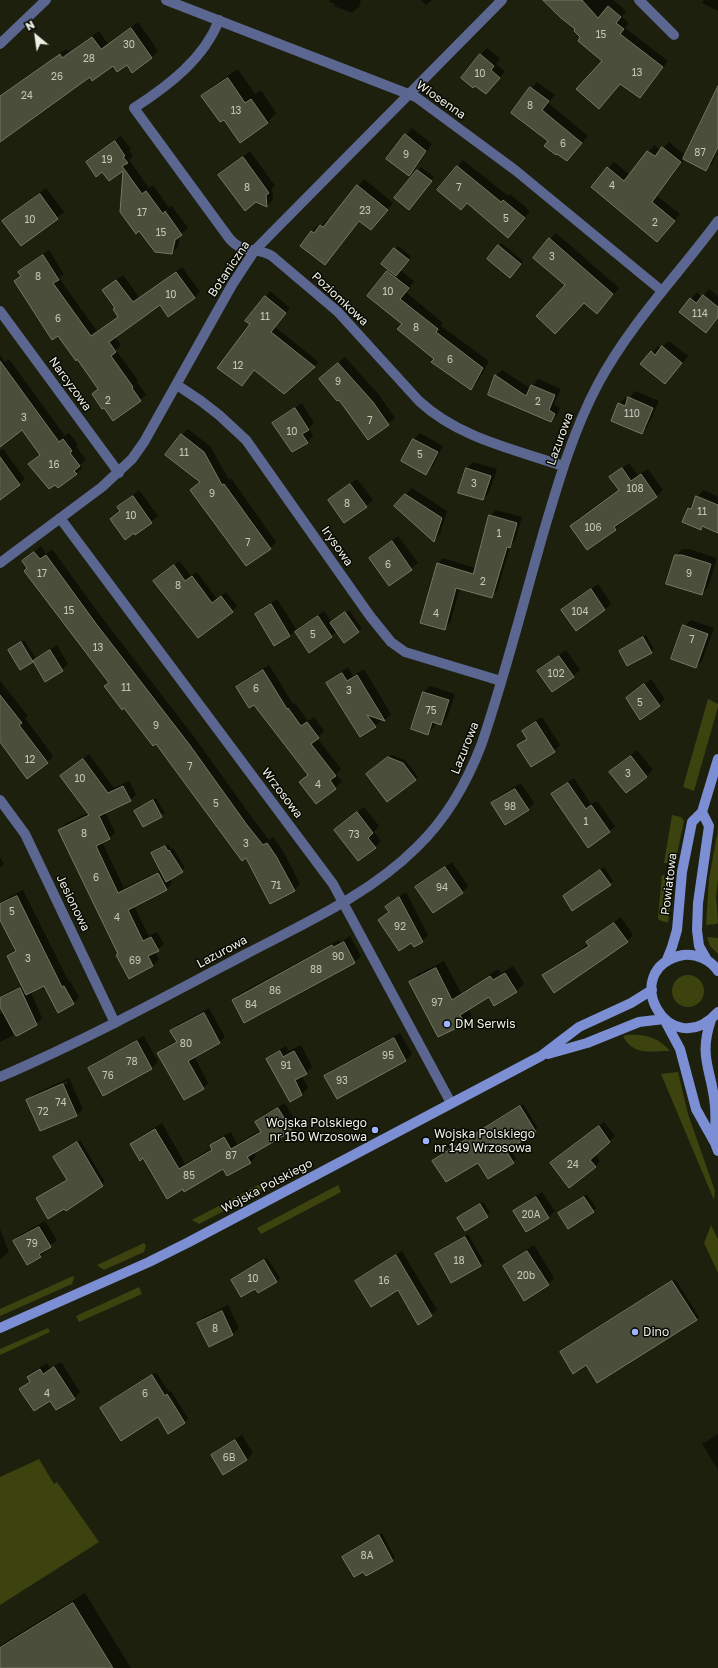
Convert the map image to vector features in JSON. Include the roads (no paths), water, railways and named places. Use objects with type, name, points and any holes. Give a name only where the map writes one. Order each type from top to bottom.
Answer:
[{"type":"street","points":[[0,44],[46,0]]},
{"type":"street","name":"Wiosenna","points":[[166,0],[410,93],[514,170],[662,291]]},
{"type":"street","name":"Botaniczna","points":[[0,563],[118,473],[132,459],[144,442],[177,385],[241,269],[256,250],[502,0]]},
{"type":"street","points":[[639,0],[674,35]]},
{"type":"street","name":"Poziomkowa","points":[[219,20],[210,38],[182,72],[171,83],[134,108],[234,244],[239,248],[256,250],[272,256],[338,312],[419,401],[435,415],[466,433],[563,466]]},
{"type":"street","name":"Lazurowa","points":[[0,1077],[115,1023],[344,902],[396,867],[427,837],[446,814],[465,783],[486,732],[563,466],[584,412],[604,372],[634,327],[718,221]]},
{"type":"street","name":"Narcyzowa","points":[[0,311],[118,473]]},
{"type":"street","name":"Irysowa","points":[[177,385],[209,407],[246,440],[383,634],[397,648],[415,656],[501,682]]},
{"type":"street","name":"Wrzosowa","points":[[60,518],[323,870],[344,902],[451,1103]]},
{"type":"street","name":"Powiatowa","points":[[652,990],[654,979],[666,962],[677,930],[682,872],[692,822],[702,812],[718,759]]},
{"type":"street","name":"Jesionowa","points":[[0,800],[25,834],[115,1023]]},
{"type":"street","points":[[702,812],[709,826],[698,903],[697,930],[700,946],[707,960]]},
{"type":"street","points":[[666,962],[676,957],[686,955],[697,956],[707,960],[717,968]]},
{"type":"street","points":[[652,990],[655,1006],[664,1019],[680,1049],[696,1109],[717,1147]]},
{"type":"street","name":"Wojska Polskiego","points":[[0,1328],[149,1262],[541,1056],[579,1027],[631,1003],[652,990]]},
{"type":"street","points":[[664,1019],[683,1028],[693,1028],[703,1025],[715,1016]]},
{"type":"street","points":[[715,1016],[706,1035],[705,1053],[715,1105],[717,1147]]},
{"type":"street","name":"Wojska Polskiego","points":[[541,1056],[587,1043],[639,1022],[664,1019]]},
{"type":"place","name":"DM Serwis","points":[[447,1024]]},
{"type":"place","name":"Wojska Polskiego nr 150 Wrzosowa","points":[[375,1130]]},
{"type":"place","name":"Wojska Polskiego nr 149 Wrzosowa","points":[[426,1141]]},
{"type":"place","name":"Dino","points":[[635,1332]]}]
